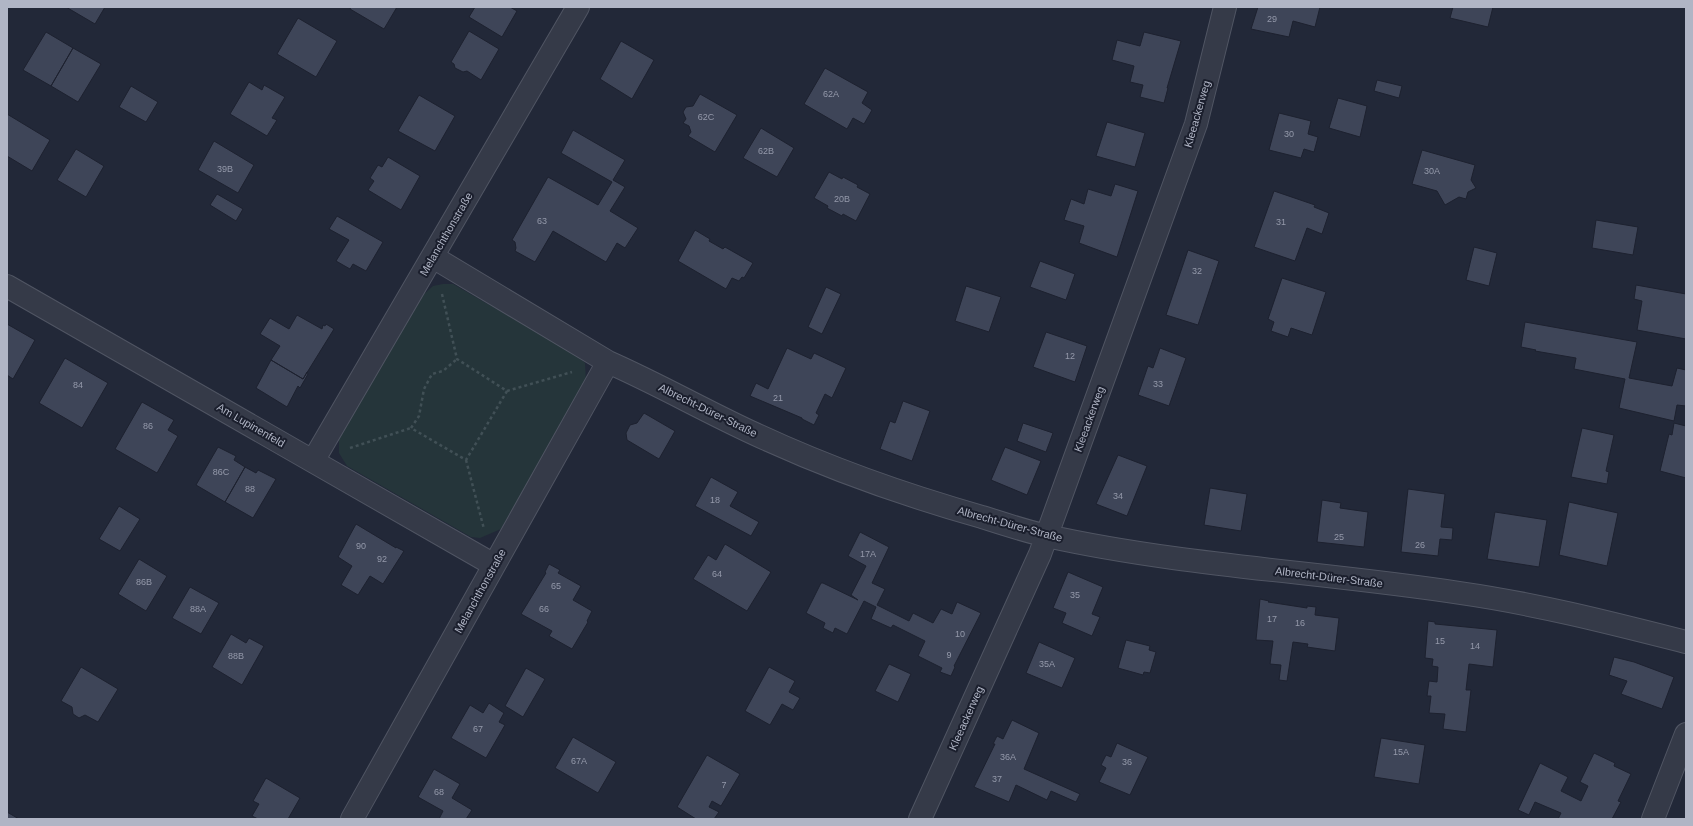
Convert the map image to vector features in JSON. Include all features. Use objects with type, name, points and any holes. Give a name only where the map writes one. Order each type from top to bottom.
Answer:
[{"type":"street","name":"Melanchthonstraße","points":[[313,461],[578,7]]},
{"type":"street","name":"Kleeackerweg","points":[[920,819],[1040,554],[1196,124],[1225,7]]},
{"type":"street","name":"Albrecht-Dürer-Straße","points":[[433,257],[608,362],[638,375],[754,434],[857,478],[918,499],[1046,536],[1169,558],[1462,593],[1588,617],[1686,642]]},
{"type":"street","name":"Am Lupinenfeld","points":[[7,286],[494,565]]},
{"type":"street","name":"Melanchthonstraße","points":[[352,819],[405,727],[608,362]]},
{"type":"street","points":[[1653,819],[1686,734]]},
{"type":"path","points":[[441,291],[457,359],[507,390]]},
{"type":"path","points":[[346,449],[411,428],[419,416],[424,389],[432,374],[443,371],[457,359]]},
{"type":"path","points":[[466,460],[507,390],[578,370]]},
{"type":"path","points":[[411,428],[466,460],[485,531]]},
{"type":"shaded area","points":[[453,284],[578,356],[585,363],[586,382],[501,529],[480,538],[471,537],[347,466],[339,453],[339,436],[424,294],[433,286]]},
{"type":"building","points":[[66,7],[105,7],[95,24]]},
{"type":"building","points":[[351,7],[397,7],[384,29],[350,9]]},
{"type":"building","points":[[475,7],[510,7],[517,11],[502,37],[469,17]]},
{"type":"building","points":[[1258,7],[1320,7],[1315,27],[1293,21],[1289,37],[1251,29]]},
{"type":"building","points":[[1453,7],[1493,7],[1488,27],[1450,18]]},
{"type":"building","points":[[298,18],[337,41],[316,77],[277,54]]},
{"type":"building","points":[[469,31],[499,49],[481,80],[467,71],[463,72],[455,68],[454,64],[451,62]]},
{"type":"building","points":[[46,32],[73,48],[51,86],[23,70]]},
{"type":"building","points":[[1144,32],[1181,41],[1164,103],[1140,97],[1143,85],[1130,82],[1134,66],[1112,60],[1117,40],[1140,46]]},
{"type":"building","points":[[621,41],[654,60],[632,99],[600,79]]},
{"type":"building","points":[[73,48],[101,64],[78,102],[51,86]]},
{"type":"building","points":[[825,68],[868,92],[862,103],[872,110],[864,124],[853,118],[847,129],[804,104]]},
{"type":"building","points":[[1377,80],[1402,86],[1399,98],[1374,91]]},
{"type":"building","points":[[249,82],[262,90],[264,85],[285,97],[272,118],[277,120],[267,136],[230,114]]},
{"type":"building","points":[[131,86],[158,102],[146,122],[119,107]]},
{"type":"building","points":[[700,94],[737,115],[715,152],[688,136],[691,132],[689,126],[683,123],[686,119],[683,112],[686,107],[693,106]]},
{"type":"building","points":[[419,95],[455,116],[435,151],[398,131]]},
{"type":"building","points":[[1338,98],[1367,106],[1360,137],[1329,128]]},
{"type":"building","points":[[1279,113],[1311,121],[1308,134],[1318,137],[1314,152],[1304,149],[1301,158],[1269,150]]},
{"type":"building","points":[[7,114],[50,140],[32,171],[7,156]]},
{"type":"building","points":[[1107,122],[1145,133],[1135,167],[1096,156]]},
{"type":"building","points":[[761,128],[794,148],[777,177],[743,158]]},
{"type":"building","points":[[573,130],[625,160],[613,180],[625,187],[610,211],[638,228],[625,248],[617,243],[606,262],[553,231],[535,262],[515,251],[515,242],[512,240],[548,177],[598,205],[612,182],[561,153]]},
{"type":"building","points":[[214,141],[254,165],[238,193],[198,170]]},
{"type":"building","points":[[76,149],[104,166],[86,197],[57,180]]},
{"type":"building","points":[[1422,150],[1475,165],[1471,180],[1476,188],[1468,192],[1466,199],[1459,197],[1445,205],[1437,191],[1412,184]]},
{"type":"building","points":[[388,157],[420,176],[401,210],[368,190],[374,181],[370,178],[378,165],[382,167]]},
{"type":"building","points":[[829,172],[858,185],[857,187],[870,194],[856,221],[827,208],[828,206],[814,198]]},
{"type":"building","points":[[1115,184],[1138,191],[1117,257],[1079,243],[1084,226],[1064,220],[1071,199],[1084,204],[1088,189],[1111,196]]},
{"type":"building","points":[[1274,191],[1315,205],[1314,207],[1329,213],[1322,234],[1307,228],[1295,261],[1254,247]]},
{"type":"building","points":[[217,194],[243,209],[236,221],[210,205]]},
{"type":"building","points":[[337,216],[383,242],[366,271],[353,264],[350,269],[336,261],[349,240],[329,229]]},
{"type":"building","points":[[1596,220],[1638,227],[1633,255],[1592,248]]},
{"type":"building","points":[[695,230],[710,239],[709,241],[723,249],[725,247],[753,263],[744,278],[742,277],[739,281],[732,278],[726,289],[678,261]]},
{"type":"building","points":[[1474,247],[1497,253],[1489,286],[1466,280]]},
{"type":"building","points":[[1188,250],[1219,261],[1198,325],[1166,315]]},
{"type":"building","points":[[1040,261],[1075,274],[1066,300],[1030,287]]},
{"type":"building","points":[[1282,278],[1326,292],[1312,335],[1291,328],[1288,337],[1271,331],[1274,322],[1268,319]]},
{"type":"building","points":[[1636,285],[1686,294],[1686,339],[1637,330],[1642,301],[1634,299]]},
{"type":"building","points":[[966,286],[1001,297],[989,332],[955,321]]},
{"type":"building","points":[[826,287],[841,294],[822,334],[808,327]]},
{"type":"building","points":[[297,315],[322,329],[323,325],[325,326],[326,324],[334,329],[303,379],[271,360],[280,346],[260,334],[270,318],[289,329]]},
{"type":"building","points":[[1525,322],[1637,342],[1629,378],[1672,386],[1677,368],[1686,370],[1686,406],[1677,405],[1674,421],[1619,408],[1625,379],[1574,369],[1576,358],[1521,347]]},
{"type":"building","points":[[7,324],[35,340],[13,379],[7,375]]},
{"type":"building","points":[[1046,332],[1087,346],[1075,382],[1033,367]]},
{"type":"building","points":[[787,348],[811,359],[814,353],[846,368],[832,398],[825,394],[816,413],[819,415],[814,425],[802,418],[750,396],[756,383],[768,389]]},
{"type":"building","points":[[1160,348],[1186,358],[1169,406],[1138,395],[1148,366],[1153,368]]},
{"type":"building","points":[[65,358],[108,383],[82,428],[39,403]]},
{"type":"building","points":[[271,360],[303,379],[307,372],[308,374],[300,388],[298,386],[287,407],[256,388]]},
{"type":"building","points":[[903,401],[930,411],[912,461],[880,449],[890,421],[895,423]]},
{"type":"building","points":[[142,402],[174,420],[168,430],[178,436],[157,473],[115,449]]},
{"type":"building","points":[[644,413],[675,431],[659,459],[627,440],[626,433],[630,425],[637,423]]},
{"type":"building","points":[[1023,423],[1053,433],[1046,452],[1017,441]]},
{"type":"building","points":[[1674,423],[1686,426],[1686,478],[1660,471],[1669,434],[1672,435]]},
{"type":"building","points":[[1582,428],[1614,435],[1606,471],[1609,472],[1607,484],[1571,477]]},
{"type":"building","points":[[218,447],[236,456],[234,460],[245,467],[225,502],[196,485]]},
{"type":"building","points":[[1005,447],[1041,461],[1027,495],[991,480]]},
{"type":"building","points":[[1118,455],[1147,466],[1127,516],[1096,504]]},
{"type":"building","points":[[245,467],[256,473],[258,470],[276,479],[253,518],[225,502]]},
{"type":"building","points":[[711,477],[738,492],[730,506],[759,522],[751,536],[695,506]]},
{"type":"building","points":[[1210,488],[1247,494],[1241,531],[1204,525]]},
{"type":"building","points":[[1408,489],[1445,494],[1441,527],[1453,528],[1452,540],[1440,539],[1438,556],[1401,552]]},
{"type":"building","points":[[1322,500],[1341,503],[1340,508],[1368,512],[1364,547],[1317,542]]},
{"type":"building","points":[[1569,502],[1618,513],[1607,566],[1559,555]]},
{"type":"building","points":[[119,506],[140,519],[120,551],[99,539]]},
{"type":"building","points":[[1495,512],[1547,520],[1539,567],[1487,559]]},
{"type":"building","points":[[356,524],[396,548],[404,551],[383,584],[370,576],[358,595],[341,585],[352,566],[338,557]]},
{"type":"building","points":[[860,532],[889,547],[872,583],[885,589],[877,605],[909,621],[913,613],[933,623],[941,609],[952,614],[957,602],[981,613],[954,666],[955,667],[951,676],[940,672],[942,668],[918,656],[925,641],[893,625],[891,628],[871,619],[876,607],[864,601],[847,634],[835,628],[833,633],[823,628],[825,623],[806,613],[821,583],[858,600],[851,595],[866,566],[848,556]]},
{"type":"building","points":[[725,544],[771,572],[747,611],[693,579],[708,555],[716,560]]},
{"type":"building","points":[[139,559],[167,576],[146,611],[118,594]]},
{"type":"building","points":[[549,564],[560,570],[558,573],[581,586],[573,600],[592,611],[587,621],[588,622],[572,649],[549,636],[552,631],[521,614],[546,573],[545,572]]},
{"type":"building","points":[[1068,572],[1103,587],[1092,614],[1100,617],[1092,636],[1062,623],[1066,613],[1053,608]]},
{"type":"building","points":[[190,587],[219,603],[201,634],[172,618]]},
{"type":"building","points":[[1260,599],[1269,601],[1268,602],[1307,608],[1307,606],[1316,607],[1315,615],[1339,618],[1335,651],[1307,647],[1308,644],[1293,642],[1287,681],[1279,680],[1281,665],[1270,664],[1273,641],[1256,640]]},
{"type":"building","points":[[1428,621],[1435,622],[1435,624],[1497,630],[1493,667],[1469,664],[1466,690],[1471,690],[1466,732],[1443,729],[1445,714],[1429,713],[1431,696],[1427,696],[1429,681],[1437,682],[1438,667],[1432,666],[1433,659],[1425,658]]},
{"type":"building","points":[[231,634],[246,643],[249,638],[264,646],[242,685],[212,667]]},
{"type":"building","points":[[1126,640],[1150,646],[1149,650],[1156,652],[1150,673],[1144,672],[1143,675],[1118,668]]},
{"type":"building","points":[[1039,642],[1075,658],[1062,688],[1026,673]]},
{"type":"building","points":[[1614,657],[1634,662],[1674,677],[1662,709],[1621,694],[1627,681],[1609,675]]},
{"type":"building","points":[[889,664],[911,674],[898,702],[875,691]]},
{"type":"building","points":[[81,667],[118,689],[98,722],[85,715],[79,718],[73,714],[72,707],[61,701]]},
{"type":"building","points":[[769,667],[795,681],[789,692],[800,698],[793,710],[782,704],[770,725],[745,711]]},
{"type":"building","points":[[526,668],[545,679],[523,717],[505,706]]},
{"type":"building","points":[[489,703],[504,713],[499,722],[505,725],[486,758],[451,738],[470,705],[483,713]]},
{"type":"building","points":[[1012,720],[1039,733],[1024,769],[1080,794],[1076,802],[1051,791],[1047,800],[1016,785],[1009,802],[974,787],[995,744],[993,744],[997,736],[1003,739]]},
{"type":"building","points":[[573,737],[616,762],[598,793],[555,768]]},
{"type":"building","points":[[1381,738],[1425,745],[1419,784],[1374,777]]},
{"type":"building","points":[[1117,743],[1148,757],[1130,795],[1099,782],[1106,768],[1101,765],[1106,755],[1111,757]]},
{"type":"building","points":[[1594,753],[1615,763],[1614,766],[1631,774],[1618,801],[1621,802],[1612,819],[1558,819],[1561,813],[1535,802],[1529,815],[1518,810],[1540,763],[1568,777],[1561,791],[1581,801],[1588,786],[1580,782]]},
{"type":"building","points":[[707,755],[740,774],[721,806],[712,801],[709,807],[719,812],[714,819],[696,819],[677,807]]},
{"type":"building","points":[[434,769],[460,784],[452,798],[472,810],[466,819],[439,819],[443,811],[418,797]]},
{"type":"building","points":[[266,778],[300,798],[288,819],[258,819],[252,816],[259,804],[253,801]]},
{"type":"building","points":[[7,812],[19,819],[7,819]]}]
